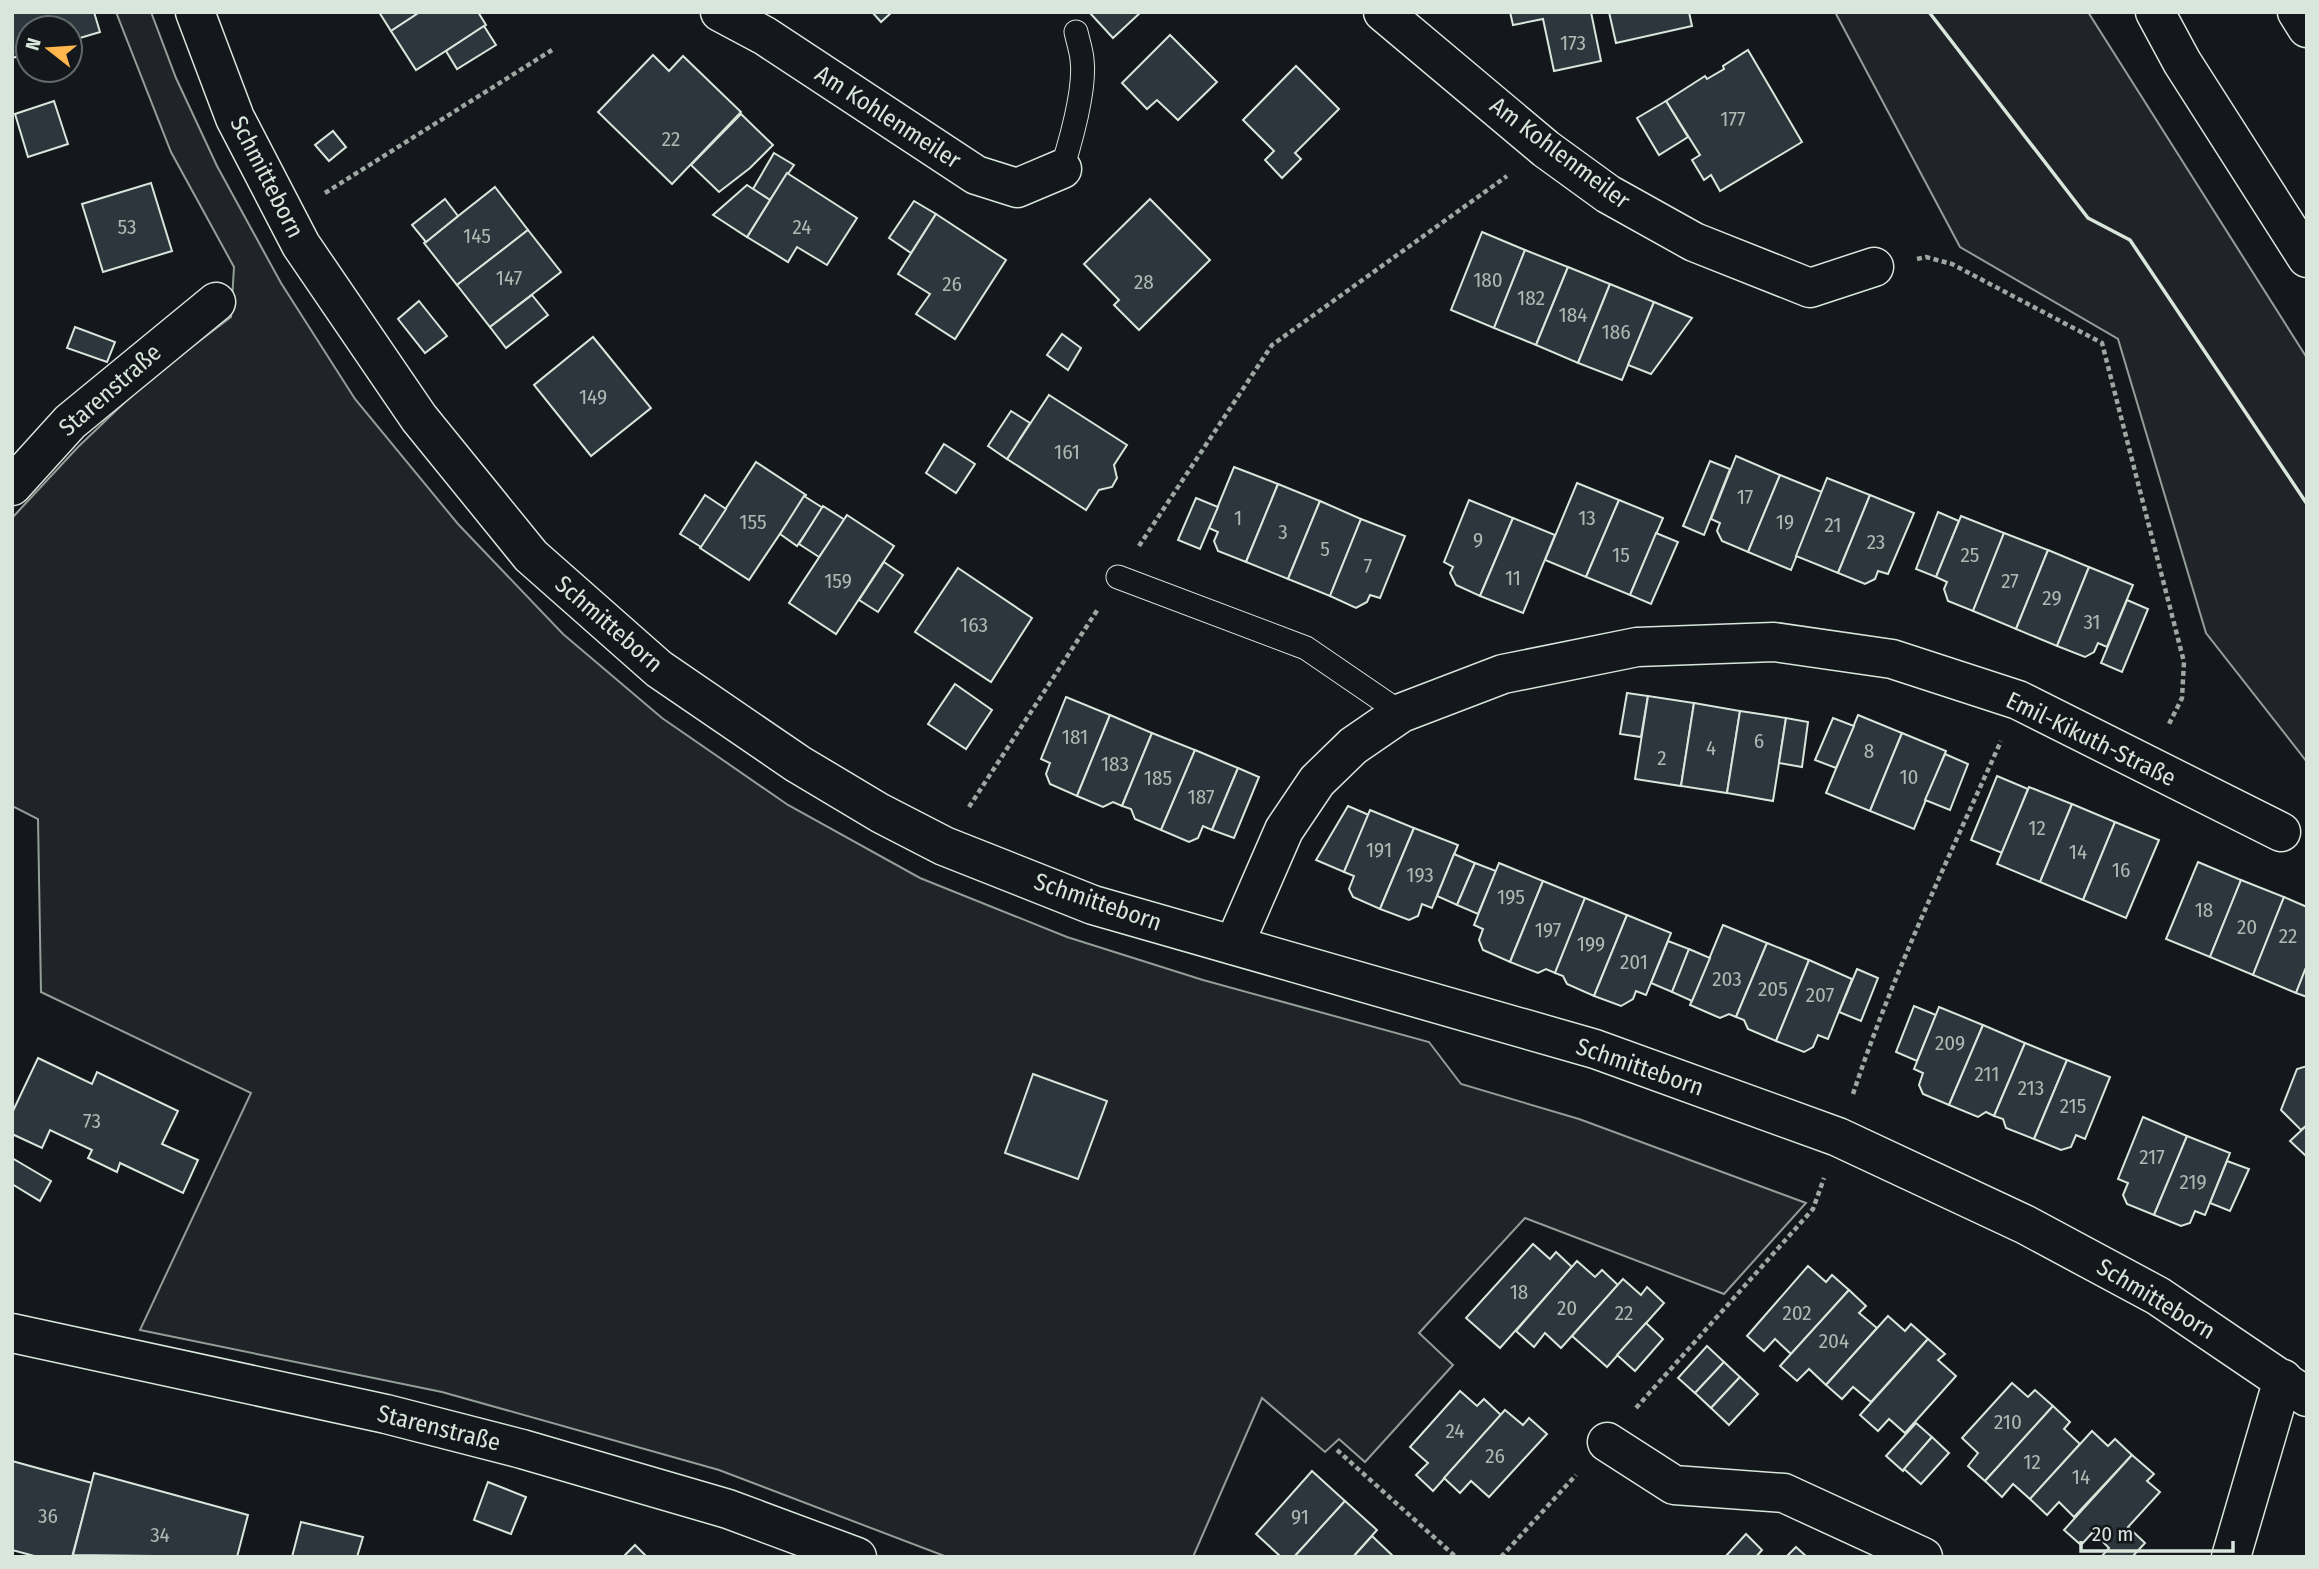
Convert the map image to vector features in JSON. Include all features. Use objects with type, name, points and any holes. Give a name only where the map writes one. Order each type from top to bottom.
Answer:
[{"type":"main road","name":"Schmitteborn","points":[[195,12],[235,118],[286,218],[301,245],[418,418],[531,556],[659,669],[798,764],[880,813],[944,846],[1093,905],[1595,1049],[1838,1138],[2050,1238],[2158,1296],[2295,1388]]},
{"type":"main road","name":"Am Kohlenmeiler","points":[[720,12],[765,36],[976,175],[1017,188],[1062,169]]},
{"type":"main road","name":"Am Kohlenmeiler","points":[[1383,12],[1546,149],[1608,194],[1694,242],[1810,288],[1874,267]]},
{"type":"main road","points":[[2155,12],[2182,62],[2307,258]]},
{"type":"main road","points":[[2297,12],[2307,28]]},
{"type":"main road","name":"Starenstraße","points":[[12,486],[69,422],[216,302]]},
{"type":"main road","name":"Emil-Kikuth-Straße","points":[[1234,945],[1284,830],[1317,781],[1353,746],[1401,713],[1503,674],[1637,647],[1774,642],[1892,659],[2018,700],[2281,832]]},
{"type":"main road","name":"Starenstraße","points":[[12,1333],[386,1414],[522,1449],[728,1509],[857,1557]]},
{"type":"main road","points":[[2231,1557],[2295,1388]]},
{"type":"main road","points":[[1607,1442],[1674,1485],[1784,1493],[1923,1557]]},
{"type":"lane","points":[[1062,169],[1071,140],[1081,88],[1083,61],[1076,32]]},
{"type":"lane","points":[[1118,577],[1306,648],[1401,713]]},
{"type":"path","points":[[286,218],[552,50]]},
{"type":"path","points":[[944,846],[1272,345],[1546,149]]},
{"type":"path","points":[[1874,267],[1926,257],[1952,264],[2102,343],[2184,662],[2182,698],[2149,766]]},
{"type":"path","points":[[1866,1054],[2018,700]]},
{"type":"path","points":[[1641,1403],[1813,1209]]},
{"type":"path","points":[[1337,1450],[1456,1557]]},
{"type":"path","points":[[1502,1557],[1546,1507]]},
{"type":"shaded area","points":[[116,12],[151,12],[176,78],[217,166],[281,283],[355,399],[458,524],[563,634],[662,718],[788,805],[920,878],[1067,937],[1203,980],[1429,1042],[1461,1084],[1579,1119],[1806,1203],[1724,1294],[1525,1218],[1419,1333],[1453,1365],[1365,1462],[1339,1439],[1325,1452],[1262,1398],[1193,1557],[947,1557],[719,1470],[442,1392],[140,1330],[251,1093],[41,992],[38,819],[12,806],[12,518],[78,447],[148,380],[231,317],[234,267],[171,152]]},
{"type":"shaded area","points":[[1835,12],[2088,12],[2307,358],[2307,762],[2206,633],[2118,339],[1960,247]]},
{"type":"building","points":[[12,12],[94,12],[100,32],[84,37],[84,14],[14,14],[12,58]]},
{"type":"building","points":[[379,12],[420,12],[391,31]]},
{"type":"building","points":[[420,12],[478,12],[486,25],[416,70],[391,31]]},
{"type":"building","points":[[872,12],[892,12],[881,22]]},
{"type":"building","points":[[1089,12],[1141,12],[1113,38]]},
{"type":"building","points":[[1510,12],[1591,12],[1601,61],[1554,71],[1543,19],[1513,25]]},
{"type":"building","points":[[1609,12],[1689,12],[1692,26],[1616,43]]},
{"type":"building","points":[[484,26],[496,45],[457,69],[446,51]]},
{"type":"building","points":[[1170,35],[1217,82],[1178,120],[1157,100],[1147,109],[1122,83]]},
{"type":"building","points":[[1748,50],[1802,142],[1720,191],[1711,175],[1704,180],[1692,160],[1700,155],[1666,101],[1705,76],[1707,79],[1724,69],[1723,66]]},
{"type":"building","points":[[653,55],[669,71],[683,56],[741,112],[672,184],[598,112]]},
{"type":"building","points":[[1296,66],[1339,109],[1295,153],[1301,159],[1282,178],[1265,160],[1274,151],[1243,120]]},
{"type":"building","points":[[54,101],[68,144],[28,157],[15,114]]},
{"type":"building","points":[[1666,101],[1688,137],[1659,155],[1637,118]]},
{"type":"building","points":[[741,114],[773,145],[750,168],[719,192],[691,165]]},
{"type":"building","points":[[333,131],[346,147],[329,161],[315,145]]},
{"type":"building","points":[[774,153],[794,165],[770,200],[753,189]]},
{"type":"building","points":[[787,173],[857,218],[827,265],[797,247],[788,262],[747,237]]},
{"type":"building","points":[[151,183],[172,251],[103,272],[82,204]]},
{"type":"building","points":[[747,185],[770,200],[747,237],[713,215]]},
{"type":"building","points":[[495,187],[528,230],[457,285],[424,243]]},
{"type":"building","points":[[445,199],[458,216],[426,242],[412,225]]},
{"type":"building","points":[[1150,199],[1210,260],[1139,330],[1114,305],[1119,300],[1084,264]]},
{"type":"building","points":[[914,201],[936,214],[911,253],[889,238]]},
{"type":"building","points":[[936,214],[1006,260],[955,339],[916,314],[930,294],[898,274]]},
{"type":"building","points":[[528,230],[561,272],[490,327],[457,285]]},
{"type":"building","points":[[1482,232],[1525,250],[1494,328],[1451,310]]},
{"type":"building","points":[[1525,250],[1568,267],[1536,345],[1494,328]]},
{"type":"building","points":[[1568,267],[1610,284],[1578,363],[1536,345]]},
{"type":"building","points":[[1610,284],[1654,302],[1622,380],[1578,363]]},
{"type":"building","points":[[532,295],[548,315],[506,348],[490,327]]},
{"type":"building","points":[[419,301],[447,336],[425,353],[398,319]]},
{"type":"building","points":[[1654,302],[1692,318],[1651,374],[1628,365]]},
{"type":"building","points":[[75,327],[115,342],[107,362],[67,348]]},
{"type":"building","points":[[1062,334],[1081,348],[1068,370],[1047,355]]},
{"type":"building","points":[[593,337],[651,408],[591,456],[534,385]]},
{"type":"building","points":[[1049,395],[1127,445],[1114,465],[1117,478],[1112,487],[1099,490],[1086,510],[1007,459]]},
{"type":"building","points":[[1011,411],[1030,423],[1007,459],[988,446]]},
{"type":"building","points":[[944,444],[975,464],[956,493],[926,473]]},
{"type":"building","points":[[1736,456],[1780,475],[1748,552],[1722,541],[1717,531],[1720,523],[1711,519]]},
{"type":"building","points":[[1710,461],[1730,469],[1704,535],[1683,526]]},
{"type":"building","points":[[756,462],[806,495],[749,580],[700,548]]},
{"type":"building","points":[[1234,467],[1278,484],[1246,562],[1218,551],[1214,541],[1218,532],[1209,528]]},
{"type":"building","points":[[1780,475],[1822,492],[1791,570],[1748,552]]},
{"type":"building","points":[[1827,478],[1870,495],[1838,573],[1796,556]]},
{"type":"building","points":[[1577,483],[1619,500],[1586,577],[1545,560]]},
{"type":"building","points":[[1278,484],[1320,501],[1288,579],[1246,562]]},
{"type":"building","points":[[705,495],[726,509],[701,547],[680,534]]},
{"type":"building","points":[[1870,495],[1914,513],[1888,574],[1878,571],[1875,579],[1865,584],[1838,573]]},
{"type":"building","points":[[804,496],[823,508],[797,546],[780,534]]},
{"type":"building","points":[[1196,498],[1218,507],[1200,549],[1178,540]]},
{"type":"building","points":[[1469,500],[1513,518],[1480,596],[1456,585],[1450,573],[1453,567],[1444,562]]},
{"type":"building","points":[[1619,500],[1663,518],[1630,595],[1586,577]]},
{"type":"building","points":[[1320,501],[1361,519],[1330,596],[1288,579]]},
{"type":"building","points":[[823,506],[845,520],[819,557],[799,544]]},
{"type":"building","points":[[1938,512],[1959,521],[1936,577],[1916,569]]},
{"type":"building","points":[[847,515],[894,546],[836,634],[789,603]]},
{"type":"building","points":[[1961,516],[2004,533],[1973,611],[1948,601],[1944,589],[1947,582],[1936,577]]},
{"type":"building","points":[[1513,518],[1555,535],[1523,613],[1480,596]]},
{"type":"building","points":[[1361,519],[1405,536],[1380,598],[1370,595],[1367,602],[1356,608],[1330,596]]},
{"type":"building","points":[[1656,533],[1678,542],[1651,604],[1630,595]]},
{"type":"building","points":[[2004,533],[2048,550],[2016,629],[1973,611]]},
{"type":"building","points":[[2048,550],[2089,567],[2057,646],[2016,629]]},
{"type":"building","points":[[884,562],[903,575],[878,612],[859,600]]},
{"type":"building","points":[[2089,567],[2133,585],[2107,647],[2098,643],[2094,652],[2085,657],[2057,646]]},
{"type":"building","points":[[958,568],[1032,618],[991,682],[915,632]]},
{"type":"building","points":[[2127,600],[2148,609],[2122,672],[2101,663]]},
{"type":"building","points":[[955,684],[992,710],[966,749],[928,724]]},
{"type":"building","points":[[1627,693],[1648,696],[1641,737],[1620,734]]},
{"type":"building","points":[[1648,696],[1694,703],[1681,786],[1635,779]]},
{"type":"building","points":[[1066,697],[1110,715],[1077,796],[1050,784],[1046,774],[1050,763],[1041,759]]},
{"type":"building","points":[[1694,703],[1740,711],[1727,793],[1681,786]]},
{"type":"building","points":[[1740,711],[1786,718],[1773,801],[1727,793]]},
{"type":"building","points":[[1110,715],[1152,733],[1122,806],[1113,802],[1103,807],[1077,796]]},
{"type":"building","points":[[1858,715],[1902,733],[1870,811],[1826,793]]},
{"type":"building","points":[[1786,718],[1808,722],[1802,767],[1779,763]]},
{"type":"building","points":[[1833,718],[1854,726],[1836,768],[1815,760]]},
{"type":"building","points":[[1152,733],[1195,750],[1161,830],[1135,819],[1131,809],[1122,806]]},
{"type":"building","points":[[1902,733],[1946,751],[1914,829],[1870,811]]},
{"type":"building","points":[[1195,750],[1238,768],[1212,830],[1203,826],[1198,838],[1189,842],[1161,830]]},
{"type":"building","points":[[1945,754],[1968,764],[1950,810],[1925,800]]},
{"type":"building","points":[[1238,768],[1259,777],[1234,838],[1212,830]]},
{"type":"building","points":[[1997,776],[2028,789],[2002,853],[1971,840]]},
{"type":"building","points":[[2029,787],[2072,804],[2040,882],[1997,864]]},
{"type":"building","points":[[2072,804],[2115,822],[2083,900],[2040,882]]},
{"type":"building","points":[[1348,806],[1369,815],[1344,872],[1316,860]]},
{"type":"building","points":[[1370,810],[1414,828],[1380,909],[1353,897],[1349,889],[1354,876],[1344,872]]},
{"type":"building","points":[[2115,822],[2159,840],[2126,918],[2083,900]]},
{"type":"building","points":[[1414,828],[1458,845],[1432,908],[1422,904],[1418,916],[1409,920],[1380,909]]},
{"type":"building","points":[[1454,854],[1475,863],[1457,905],[1437,896]]},
{"type":"building","points":[[2198,862],[2241,880],[2210,957],[2166,939]]},
{"type":"building","points":[[1475,863],[1496,871],[1478,914],[1457,905]]},
{"type":"building","points":[[1499,863],[1543,881],[1510,962],[1483,950],[1479,940],[1483,929],[1474,925]]},
{"type":"building","points":[[2241,880],[2284,897],[2253,975],[2210,957]]},
{"type":"building","points":[[1543,881],[1585,898],[1555,973],[1546,969],[1538,973],[1510,962]]},
{"type":"building","points":[[2284,897],[2307,907],[2307,965],[2296,993],[2253,975]]},
{"type":"building","points":[[1585,898],[1627,915],[1594,996],[1567,984],[1563,976],[1555,973]]},
{"type":"building","points":[[1627,915],[1671,933],[1646,995],[1636,991],[1633,999],[1621,1006],[1594,996]]},
{"type":"building","points":[[1723,925],[1767,943],[1736,1017],[1729,1014],[1720,1018],[1690,1005]]},
{"type":"building","points":[[1668,941],[1689,949],[1672,992],[1651,983]]},
{"type":"building","points":[[1767,943],[1809,960],[1776,1041],[1748,1029],[1744,1020],[1736,1017]]},
{"type":"building","points":[[1689,949],[1710,958],[1692,1001],[1672,992]]},
{"type":"building","points":[[1809,960],[1852,979],[1828,1039],[1818,1035],[1813,1047],[1804,1052],[1776,1041]]},
{"type":"building","points":[[2307,965],[2307,997],[2296,993]]},
{"type":"building","points":[[1857,969],[1878,978],[1861,1021],[1839,1012]]},
{"type":"building","points":[[1914,1006],[1936,1015],[1917,1061],[1896,1052]]},
{"type":"building","points":[[1939,1007],[1983,1025],[1949,1105],[1923,1094],[1919,1085],[1923,1073],[1914,1069]]},
{"type":"building","points":[[1983,1025],[2025,1043],[1994,1116],[1986,1112],[1978,1117],[1949,1105]]},
{"type":"building","points":[[2025,1043],[2067,1060],[2034,1139],[2006,1128],[2003,1119],[1994,1116]]},
{"type":"building","points":[[38,1058],[92,1084],[97,1072],[178,1111],[162,1144],[198,1160],[183,1193],[120,1163],[117,1172],[88,1158],[92,1150],[50,1130],[42,1148],[12,1134],[12,1113]]},
{"type":"building","points":[[2067,1060],[2110,1077],[2085,1139],[2076,1135],[2071,1147],[2061,1150],[2034,1139]]},
{"type":"building","points":[[2307,1066],[2307,1125],[2301,1130],[2281,1110],[2297,1069]]},
{"type":"building","points":[[1033,1074],[1107,1101],[1078,1179],[1005,1153]]},
{"type":"building","points":[[2143,1117],[2187,1136],[2154,1215],[2127,1204],[2123,1195],[2128,1183],[2118,1179]]},
{"type":"building","points":[[2307,1125],[2307,1157],[2290,1141]]},
{"type":"building","points":[[2187,1136],[2230,1153],[2205,1215],[2195,1211],[2190,1223],[2181,1226],[2154,1215]]},
{"type":"building","points":[[12,1158],[51,1181],[40,1201],[12,1184]]},
{"type":"building","points":[[2227,1161],[2249,1169],[2230,1211],[2210,1203]]},
{"type":"building","points":[[1533,1244],[1550,1259],[1556,1252],[1572,1267],[1500,1348],[1466,1318]]},
{"type":"building","points":[[1577,1261],[1595,1277],[1602,1270],[1618,1285],[1561,1348],[1545,1333],[1534,1347],[1516,1331]]},
{"type":"building","points":[[1808,1266],[1826,1282],[1832,1275],[1849,1290],[1791,1354],[1775,1339],[1764,1351],[1747,1336]]},
{"type":"building","points":[[1623,1279],[1641,1295],[1647,1287],[1664,1303],[1607,1367],[1572,1336]]},
{"type":"building","points":[[1849,1290],[1866,1306],[1859,1313],[1877,1328],[1826,1385],[1809,1369],[1797,1381],[1780,1366]]},
{"type":"building","points":[[1888,1316],[1905,1331],[1911,1324],[1928,1339],[1871,1402],[1853,1387],[1842,1399],[1826,1385]]},
{"type":"building","points":[[1646,1323],[1663,1339],[1635,1371],[1617,1355]]},
{"type":"building","points":[[1928,1339],[1945,1354],[1938,1360],[1956,1376],[1905,1433],[1889,1419],[1878,1431],[1860,1415]]},
{"type":"building","points":[[1707,1346],[1724,1362],[1695,1393],[1678,1378]]},
{"type":"building","points":[[1724,1362],[1740,1377],[1711,1408],[1695,1393]]},
{"type":"building","points":[[1740,1377],[1758,1394],[1729,1425],[1711,1408]]},
{"type":"building","points":[[2012,1383],[2028,1397],[2035,1390],[2053,1406],[1985,1481],[1968,1466],[1978,1453],[1962,1438]]},
{"type":"building","points":[[1460,1391],[1477,1406],[1484,1399],[1501,1415],[1433,1491],[1416,1475],[1428,1463],[1410,1447]]},
{"type":"building","points":[[2053,1406],[2070,1422],[2064,1429],[2080,1444],[2030,1499],[2013,1484],[2002,1497],[1985,1481]]},
{"type":"building","points":[[1505,1410],[1523,1425],[1529,1418],[1547,1434],[1489,1497],[1471,1481],[1460,1493],[1444,1478]]},
{"type":"building","points":[[1916,1423],[1932,1437],[1903,1471],[1886,1456]]},
{"type":"building","points":[[2092,1431],[2108,1446],[2115,1439],[2132,1455],[2074,1517],[2059,1502],[2047,1515],[2030,1499]]},
{"type":"building","points":[[1932,1437],[1949,1453],[1921,1484],[1904,1469]]},
{"type":"building","points":[[2132,1455],[2154,1474],[2147,1481],[2160,1492],[2128,1527],[2145,1543],[2132,1557],[2101,1557],[2109,1548],[2093,1532],[2081,1545],[2064,1530]]},
{"type":"building","points":[[12,1461],[92,1483],[72,1557],[38,1557],[12,1550]]},
{"type":"building","points":[[1312,1471],[1345,1501],[1294,1557],[1281,1557],[1256,1534]]},
{"type":"building","points":[[94,1473],[248,1515],[237,1557],[73,1555]]},
{"type":"building","points":[[488,1482],[526,1497],[511,1534],[474,1520]]},
{"type":"building","points":[[1345,1501],[1377,1530],[1353,1557],[1294,1557]]},
{"type":"building","points":[[301,1522],[363,1537],[357,1557],[292,1557]]},
{"type":"building","points":[[1746,1534],[1762,1550],[1756,1557],[1725,1557]]},
{"type":"building","points":[[1372,1536],[1394,1557],[1353,1557]]},
{"type":"building","points":[[635,1545],[647,1557],[623,1557]]},
{"type":"building","points":[[1796,1547],[1807,1557],[1786,1557]]},
{"type":"wall","points":[[1929,12],[2088,218],[2130,240],[2307,504]]}]
